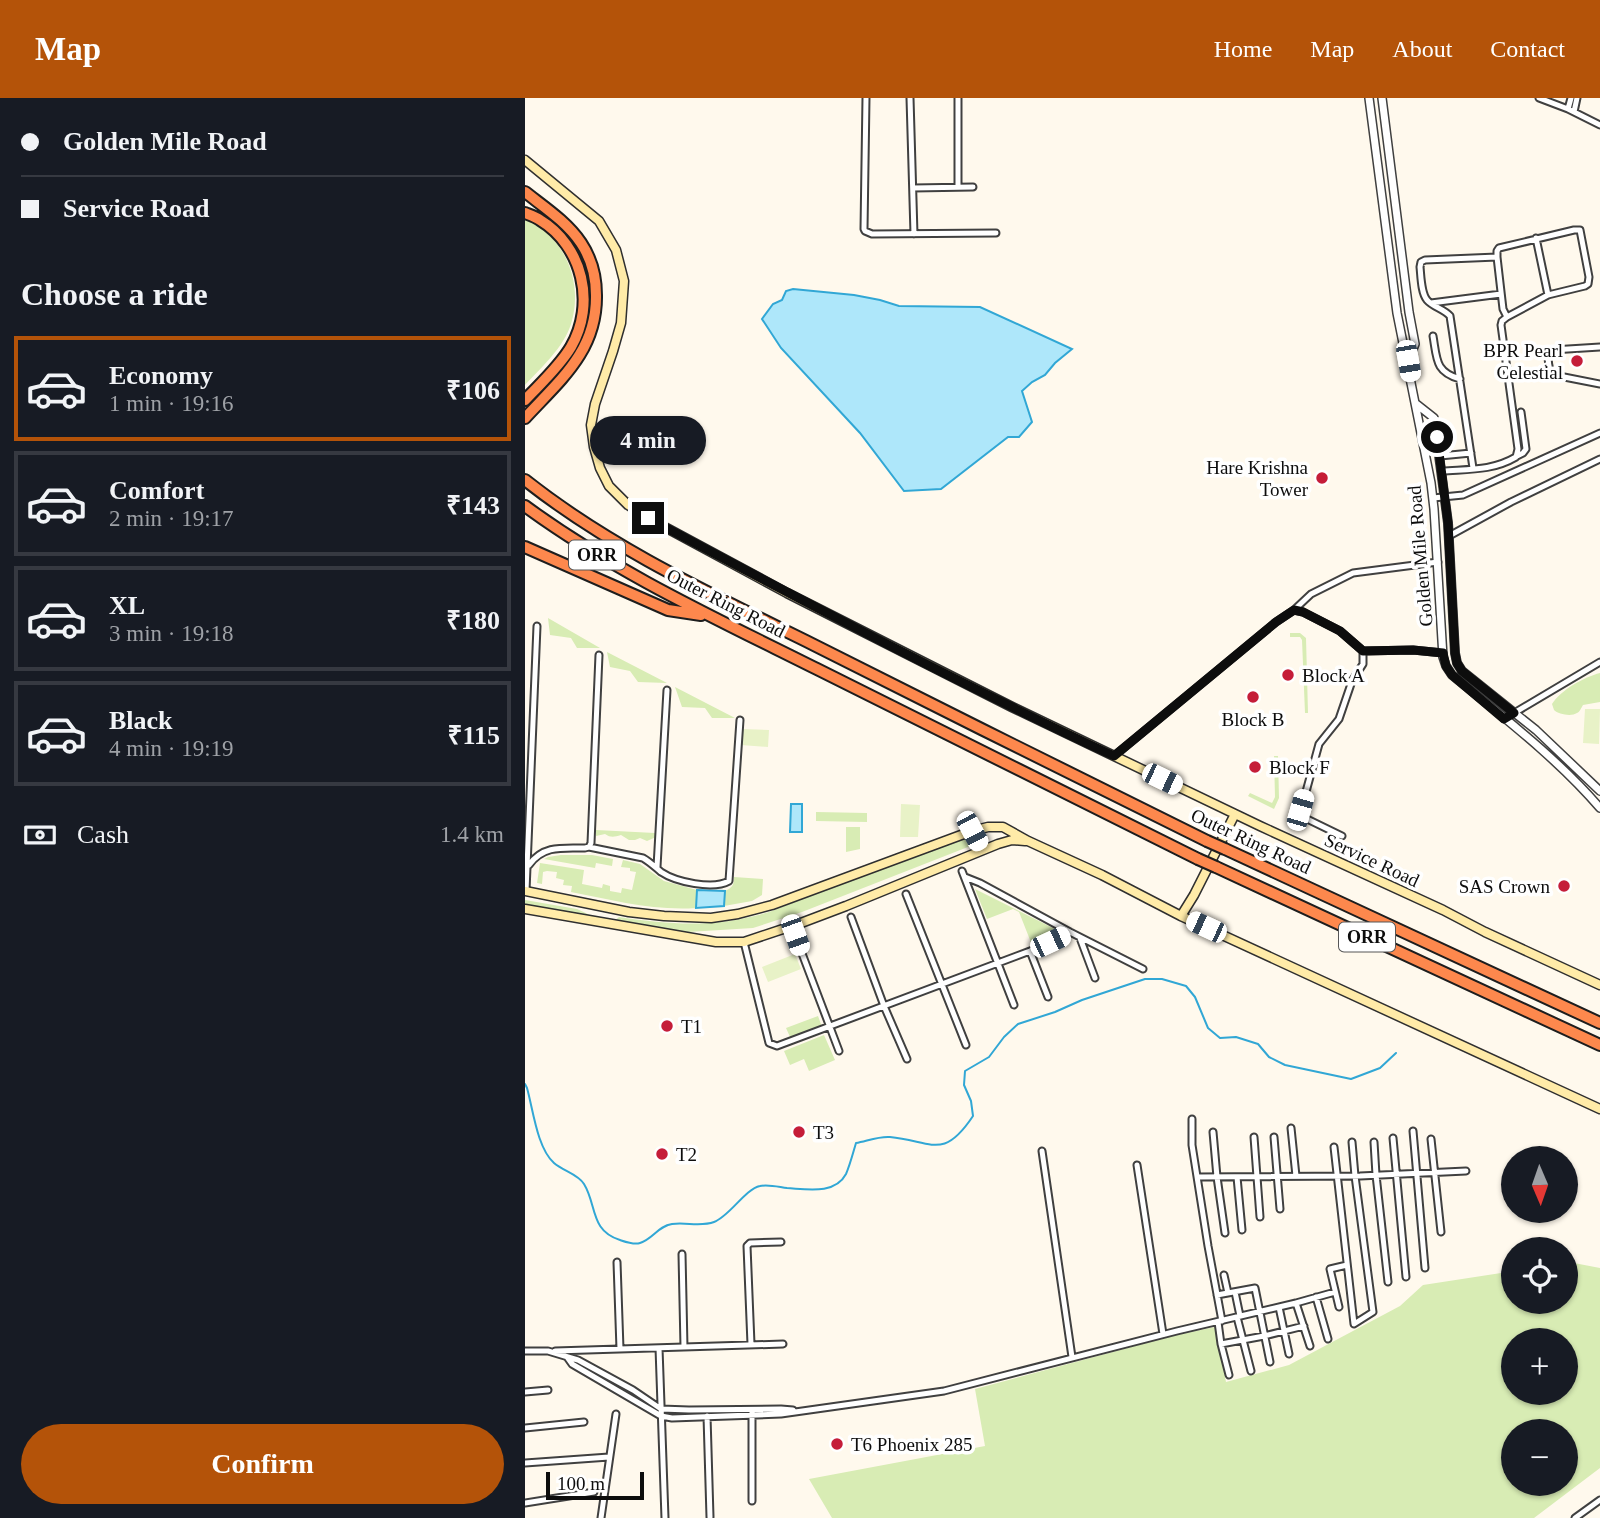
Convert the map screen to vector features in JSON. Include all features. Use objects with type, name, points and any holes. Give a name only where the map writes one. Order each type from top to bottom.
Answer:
[{"type":"highway","points":[[525,192],[568,228],[581,243],[596,285],[592,331],[581,355],[525,418]]},
{"type":"highway","points":[[525,214],[540,220],[559,235],[571,250],[579,267],[584,307],[580,327],[570,348],[525,400]]},
{"type":"highway","name":"Outer Ring Road","points":[[525,480],[582,521],[657,566],[1207,841],[1600,1023]]},
{"type":"highway","name":"Outer Ring Road","points":[[525,506],[597,554],[648,583],[1062,792],[1198,859],[1600,1045]]},
{"type":"highway","points":[[525,547],[668,610],[711,616]]},
{"type":"main road","name":"Service Road","points":[[525,160],[599,221],[616,250],[624,281],[621,323],[591,425],[600,468],[610,486],[628,505],[764,580],[1012,707],[1600,985]]},
{"type":"main road","points":[[1181,916],[1235,814]]},
{"type":"main road","points":[[525,891],[629,912],[711,918],[739,914],[785,900],[972,831],[1003,827],[1181,916],[1600,1109]]},
{"type":"main road","points":[[972,831],[982,850]]},
{"type":"main road","points":[[525,909],[716,942],[744,942],[846,906],[982,850],[1011,840],[1028,841]]},
{"type":"main road","points":[[601,922],[604,908]]},
{"type":"street","points":[[866,98],[865,232],[996,233]]},
{"type":"street","points":[[911,98],[914,234]]},
{"type":"street","points":[[957,98],[958,187]]},
{"type":"street","name":"Golden Mile Road","points":[[1369,98],[1397,313],[1433,498],[1446,666],[1452,675],[1583,788],[1600,807]]},
{"type":"street","name":"Golden Mile Road","points":[[1382,98],[1415,344],[1408,361]]},
{"type":"street","points":[[1539,98],[1600,125]]},
{"type":"street","points":[[1571,98],[1571,110]]},
{"type":"street","points":[[1571,110],[1577,98]]},
{"type":"street","points":[[913,188],[972,187]]},
{"type":"street","points":[[1507,317],[1501,294],[1497,257],[1499,248],[1580,230],[1588,284],[1548,295],[1502,321],[1501,334],[1518,449],[1516,457]]},
{"type":"street","points":[[1537,239],[1548,295]]},
{"type":"street","points":[[1473,468],[1450,316],[1425,298],[1420,267],[1422,261],[1497,257]]},
{"type":"street","points":[[1430,303],[1501,294]]},
{"type":"street","points":[[1433,337],[1440,369],[1448,376],[1460,379]]},
{"type":"street","points":[[1600,347],[1552,350],[1548,356],[1554,375],[1600,384]]},
{"type":"street","name":"Golden Mile Road","points":[[1415,403],[1434,418],[1446,497],[1457,663],[1462,671],[1573,764],[1600,791]]},
{"type":"street","points":[[1442,471],[1492,468],[1523,453],[1526,449],[1521,412]]},
{"type":"street","points":[[1433,498],[1463,495],[1600,433]]},
{"type":"street","points":[[1440,456],[1471,453]]},
{"type":"street","points":[[1449,536],[1511,502],[1600,459]]},
{"type":"street","points":[[1114,756],[1311,594],[1353,573],[1438,562]]},
{"type":"street","points":[[1294,610],[1340,631],[1363,651],[1413,650],[1443,653]]},
{"type":"street","points":[[525,891],[537,626]]},
{"type":"street","points":[[1342,836],[1305,818],[1300,810],[1319,744],[1339,719],[1352,681],[1363,664],[1363,651]]},
{"type":"street","points":[[589,847],[592,838],[599,655]]},
{"type":"street","points":[[1504,719],[1599,664]]},
{"type":"street","points":[[657,867],[667,690]]},
{"type":"street","points":[[527,867],[534,857],[548,850],[589,847],[643,858],[674,878],[700,884],[721,885],[729,881],[740,720]]},
{"type":"street","points":[[1014,1005],[964,874],[1080,938],[1143,969]]},
{"type":"street","points":[[905,894],[966,1045]]},
{"type":"street","points":[[851,917],[907,1059]]},
{"type":"street","points":[[744,942],[769,1043],[778,1046],[942,985],[1070,932]]},
{"type":"street","points":[[795,935],[839,1051]]},
{"type":"street","points":[[1080,938],[1095,978]]},
{"type":"street","points":[[1030,950],[1048,997]]},
{"type":"street","points":[[1192,1119],[1192,1145],[1217,1295],[1221,1344],[1229,1375]]},
{"type":"street","points":[[1291,1128],[1296,1176]]},
{"type":"street","points":[[1413,1131],[1425,1268]]},
{"type":"street","points":[[1213,1132],[1225,1233]]},
{"type":"street","points":[[1254,1137],[1260,1217]]},
{"type":"street","points":[[1274,1137],[1280,1209]]},
{"type":"street","points":[[1393,1138],[1406,1277]]},
{"type":"street","points":[[1431,1139],[1441,1232]]},
{"type":"street","points":[[1334,1147],[1354,1324],[1373,1312],[1352,1142]]},
{"type":"street","points":[[1374,1142],[1388,1282]]},
{"type":"street","points":[[1042,1151],[1072,1357]]},
{"type":"street","points":[[1137,1165],[1163,1334]]},
{"type":"street","points":[[1197,1177],[1355,1176],[1466,1171]]},
{"type":"street","points":[[1237,1177],[1242,1230]]},
{"type":"street","points":[[751,1344],[747,1246],[750,1243],[781,1242]]},
{"type":"street","points":[[682,1254],[684,1347]]},
{"type":"street","points":[[617,1262],[620,1349]]},
{"type":"street","points":[[1339,1307],[1329,1269],[1347,1265]]},
{"type":"street","points":[[1224,1275],[1239,1316],[1251,1371]]},
{"type":"street","points":[[1217,1295],[1255,1288],[1270,1362]]},
{"type":"street","points":[[567,1357],[572,1364],[661,1416],[673,1418],[781,1409],[800,1411],[944,1391],[1335,1292]]},
{"type":"street","points":[[1316,1297],[1328,1339]]},
{"type":"street","points":[[1296,1303],[1310,1346]]},
{"type":"street","points":[[1279,1307],[1289,1354]]},
{"type":"street","points":[[1221,1344],[1304,1326]]},
{"type":"street","points":[[525,1351],[783,1344]]},
{"type":"street","points":[[659,1348],[665,1518]]},
{"type":"street","points":[[548,1351],[578,1360],[633,1390],[661,1409],[752,1412]]},
{"type":"street","points":[[525,1392],[548,1390]]},
{"type":"street","points":[[752,1412],[752,1501]]},
{"type":"street","points":[[601,1518],[616,1414]]},
{"type":"street","points":[[707,1416],[710,1517]]},
{"type":"street","points":[[525,1428],[584,1422]]},
{"type":"street","points":[[525,1464],[609,1457]]},
{"type":"street","points":[[525,1503],[594,1492]]},
{"type":"street","points":[[1575,1518],[1600,1500]]},
{"type":"green space","points":[[525,219],[551,237],[561,249],[573,277],[575,293],[568,333],[551,357],[525,385]]},
{"type":"green space","points":[[548,618],[600,648],[577,648],[571,638],[550,635]]},
{"type":"green space","points":[[1290,633],[1300,633],[1306,638],[1308,713],[1305,713],[1302,640],[1300,637],[1290,637]]},
{"type":"green space","points":[[607,652],[667,683],[638,682],[630,671],[610,667]]},
{"type":"green space","points":[[1600,673],[1600,702],[1583,705],[1579,712],[1571,715],[1554,710],[1552,704],[1567,689]]},
{"type":"green space","points":[[675,687],[735,718],[712,718],[705,708],[682,707]]},
{"type":"green space","points":[[1585,709],[1600,709],[1599,744],[1583,743]]},
{"type":"green space","points":[[742,729],[769,730],[768,747],[741,745]]},
{"type":"green space","points":[[1274,756],[1278,756],[1279,798],[1274,809],[1248,796],[1250,793],[1272,803],[1275,797]]},
{"type":"green space","points":[[901,804],[920,805],[918,837],[900,837]]},
{"type":"green space","points":[[816,812],[867,813],[867,822],[816,821]]},
{"type":"green space","points":[[846,827],[860,827],[860,849],[846,852]]},
{"type":"green space","points":[[596,830],[655,833],[656,837],[647,841],[640,838],[629,840],[621,835],[596,836]]},
{"type":"green space","points":[[968,835],[974,840],[973,845],[802,912],[753,928],[688,932],[612,923],[619,917],[695,924],[750,917]]},
{"type":"green space","points":[[561,855],[592,855],[613,859],[612,866],[596,863],[595,868],[544,859]]},
{"type":"green space","points":[[623,860],[640,864],[664,881],[697,890],[696,908],[649,906],[571,892],[572,886],[563,885],[564,880],[556,878],[557,872],[543,872],[542,884],[537,883],[540,863],[584,870],[582,884],[602,888],[603,884],[610,886],[610,891],[621,893],[622,888],[632,890],[636,872],[621,867]]},
{"type":"green space","points":[[734,877],[763,879],[762,895],[752,901],[724,906],[725,891],[732,886]]},
{"type":"green space","points":[[975,889],[1061,932],[1032,945],[1019,912],[1013,909],[987,919]]},
{"type":"green space","points":[[525,900],[577,909],[592,918],[525,907]]},
{"type":"green space","points":[[795,954],[801,969],[768,982],[762,967]]},
{"type":"green space","points":[[818,1016],[822,1027],[791,1039],[786,1028]]},
{"type":"green space","points":[[824,1035],[835,1060],[809,1071],[804,1059],[790,1065],[784,1051]]},
{"type":"green space","points":[[1578,1264],[1600,1268],[1600,1468],[1578,1485],[1578,1419],[1501,1419],[1501,1496],[1563,1496],[1534,1518],[832,1518],[809,1479],[985,1446],[975,1389],[1172,1336],[1215,1327],[1226,1382],[1289,1365],[1400,1306],[1423,1285],[1501,1273],[1501,1314],[1578,1314]]},
{"type":"water","points":[[793,289],[854,295],[899,306],[980,307],[1072,349],[1045,375],[1022,391],[1032,422],[1019,437],[1008,437],[941,489],[904,491],[860,433],[781,348],[762,319],[773,304],[782,300],[786,291]]},
{"type":"water","points":[[791,804],[802,804],[802,832],[790,832]]},
{"type":"water","points":[[697,890],[725,891],[724,906],[696,908]]},
{"type":"waterway","points":[[525,1084],[536,1128],[548,1156],[584,1184],[599,1224],[604,1230],[610,1236],[635,1244],[645,1241],[667,1225],[714,1222],[754,1188],[760,1186],[811,1190],[835,1185],[846,1174],[856,1143],[886,1137],[936,1145],[953,1139],[973,1116],[971,1101],[964,1085],[965,1071],[989,1057],[1018,1024],[1145,979],[1162,979],[1186,986],[1195,997],[1208,1028],[1220,1038],[1236,1037],[1258,1044],[1269,1057],[1285,1065],[1351,1079],[1380,1068],[1396,1053]]},
{"type":"place","name":"BPR Pearl Celestial","points":[[1577,361]]},
{"type":"place","name":"Hare Krishna Tower","points":[[1322,478]]},
{"type":"place","name":"Block A","points":[[1288,675]]},
{"type":"place","name":"Block B","points":[[1253,697]]},
{"type":"place","name":"Block F","points":[[1255,767]]},
{"type":"place","name":"SAS Crown","points":[[1564,886]]},
{"type":"place","name":"T1","points":[[667,1026]]},
{"type":"place","name":"T3","points":[[799,1132]]},
{"type":"place","name":"T2","points":[[662,1154]]},
{"type":"place","name":"T6 Phoenix 285","points":[[837,1444]]},
{"type":"route","points":[[648,518],[877,639],[1114,756],[1294,610],[1330,625],[1363,651],[1430,650],[1443,653],[1446,666],[1452,675],[1504,719],[1514,713],[1462,671],[1457,663],[1446,497],[1437,437]]}]
